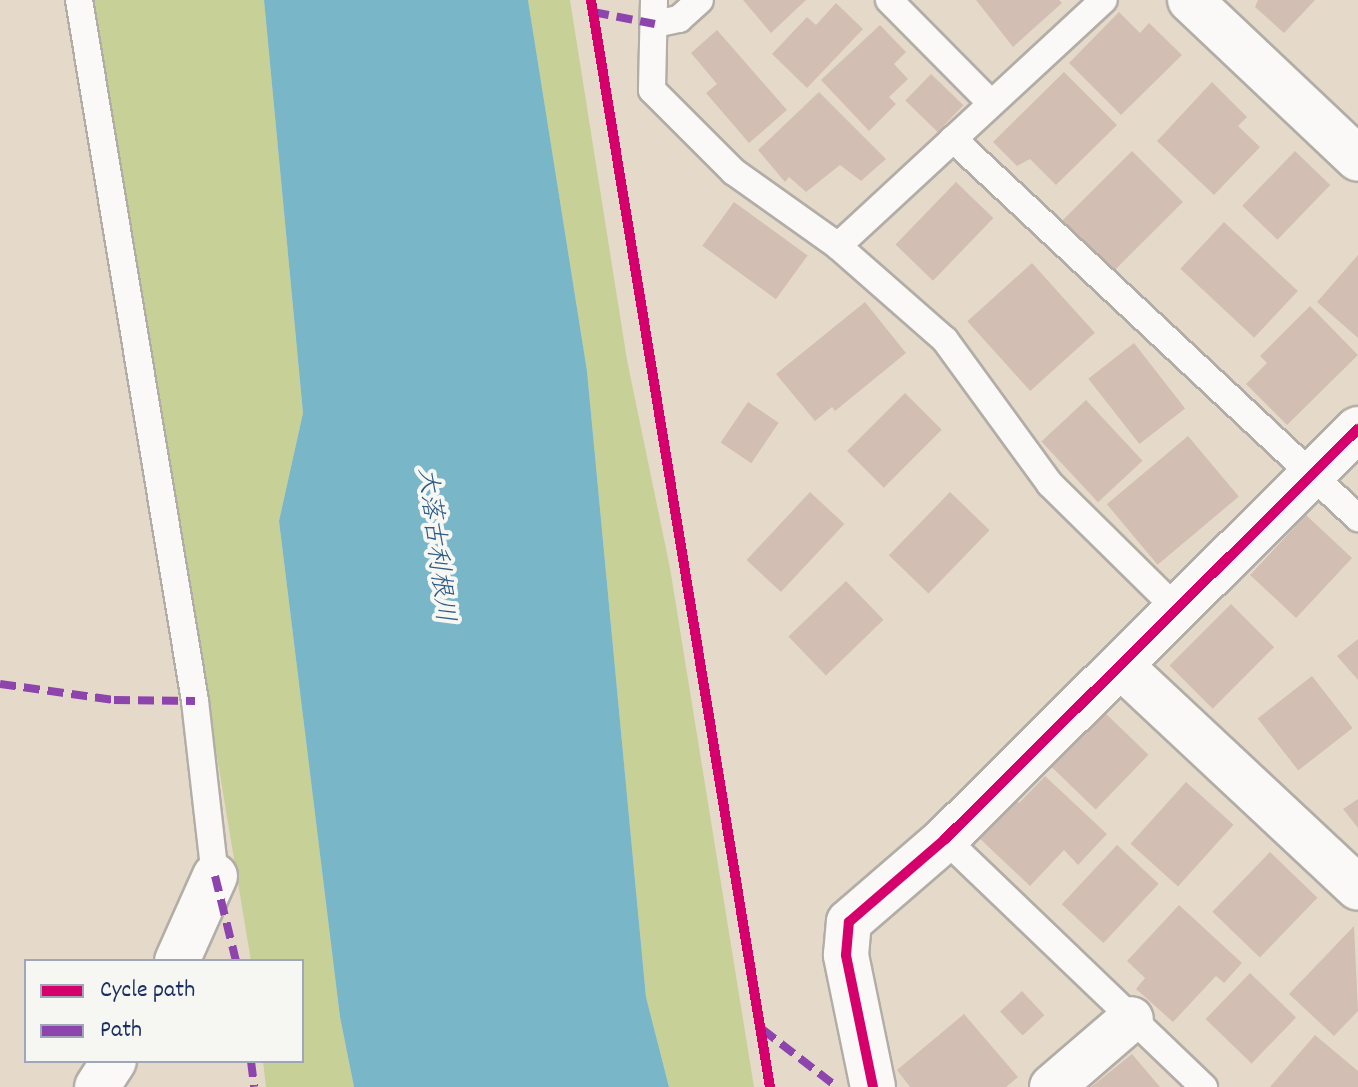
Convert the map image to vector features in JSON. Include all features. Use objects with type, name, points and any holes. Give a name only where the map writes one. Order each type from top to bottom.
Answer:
[{"type":"street","points":[[1190,0],[1358,159]]},
{"type":"street","points":[[873,1087],[846,955],[849,922],[945,839],[1179,611],[1358,429]]},
{"type":"street","points":[[1122,667],[1358,888]]},
{"type":"street","points":[[178,959],[215,876]]},
{"type":"street","points":[[1052,1087],[1131,1019]]},
{"type":"street","points":[[97,1087],[113,1063]]},
{"type":"lane","points":[[79,0],[195,701],[215,876]]},
{"type":"lane","points":[[700,0],[679,19],[655,12],[652,90],[734,172],[838,246],[945,340],[1050,484],[1179,611]]},
{"type":"lane","points":[[889,0],[990,102]]},
{"type":"lane","points":[[838,246],[990,102],[1104,0]]},
{"type":"lane","points":[[953,139],[1358,518]]},
{"type":"lane","points":[[945,839],[1204,1087]]},
{"type":"green space","points":[[91,0],[264,0],[303,413],[279,521],[340,1017],[354,1087],[266,1087],[263,1063],[304,1063],[304,959],[251,959]]},
{"type":"green space","points":[[528,0],[570,0],[627,360],[670,568],[754,1087],[669,1087],[646,997],[587,371]]},
{"type":"water","name":"大落古利根川","points":[[264,0],[528,0],[587,371],[646,997],[669,1087],[354,1087],[340,1017],[279,521],[303,413]]},
{"type":"building","points":[[743,0],[806,0],[771,33]]},
{"type":"building","points":[[976,0],[1059,0],[1062,3],[1013,47]]},
{"type":"building","points":[[1258,0],[1315,0],[1284,33],[1255,7]]},
{"type":"building","points":[[836,3],[863,29],[807,88],[772,54],[807,17],[816,25]]},
{"type":"building","points":[[1119,12],[1140,33],[1149,23],[1182,55],[1121,115],[1069,63]]},
{"type":"building","points":[[880,25],[906,52],[894,64],[908,79],[889,97],[896,104],[869,131],[821,80]]},
{"type":"building","points":[[717,30],[787,110],[749,143],[706,93],[717,84],[691,53]]},
{"type":"building","points":[[1064,72],[1117,125],[1056,185],[1030,159],[1017,166],[993,142]]},
{"type":"building","points":[[931,74],[963,105],[938,132],[905,101]]},
{"type":"building","points":[[1212,82],[1247,117],[1238,126],[1260,147],[1214,195],[1157,141]]},
{"type":"building","points":[[819,92],[886,159],[861,181],[840,165],[806,192],[789,177],[785,182],[758,150]]},
{"type":"building","points":[[1132,151],[1183,202],[1114,271],[1063,220]]},
{"type":"building","points":[[1295,151],[1330,185],[1277,240],[1242,206]]},
{"type":"building","points":[[956,182],[993,218],[933,281],[896,245]]},
{"type":"building","points":[[734,202],[808,255],[776,299],[702,246]]},
{"type":"building","points":[[1224,222],[1298,291],[1254,338],[1180,269]]},
{"type":"building","points":[[1358,255],[1358,338],[1317,302]]},
{"type":"building","points":[[1032,263],[1095,333],[1030,391],[967,321]]},
{"type":"building","points":[[865,302],[906,353],[835,411],[832,407],[815,421],[776,374]]},
{"type":"building","points":[[1310,306],[1358,355],[1287,425],[1246,384],[1267,363],[1260,356]]},
{"type":"building","points":[[1134,343],[1185,408],[1139,444],[1088,379]]},
{"type":"building","points":[[905,393],[942,430],[884,488],[847,451]]},
{"type":"building","points":[[1086,400],[1143,461],[1098,502],[1041,442]]},
{"type":"building","points":[[748,402],[779,423],[751,463],[721,443]]},
{"type":"building","points":[[1188,436],[1239,497],[1158,565],[1107,504]]},
{"type":"building","points":[[810,492],[844,524],[781,592],[747,560]]},
{"type":"building","points":[[950,492],[990,530],[928,594],[889,555]]},
{"type":"building","points":[[1306,515],[1352,558],[1296,618],[1250,575]]},
{"type":"building","points":[[846,581],[884,620],[826,675],[788,637]]},
{"type":"building","points":[[1231,604],[1274,647],[1213,709],[1169,666]]},
{"type":"building","points":[[1358,639],[1358,680],[1337,656]]},
{"type":"building","points":[[1312,676],[1353,728],[1298,770],[1258,718]]},
{"type":"building","points":[[1101,709],[1148,755],[1096,810],[1048,764]]},
{"type":"building","points":[[1045,776],[1107,834],[1078,865],[1064,850],[1030,886],[977,836],[1013,798],[1019,803]]},
{"type":"building","points":[[1186,782],[1234,825],[1178,887],[1130,844]]},
{"type":"building","points":[[1358,799],[1358,828],[1343,809]]},
{"type":"building","points":[[1117,845],[1159,884],[1103,943],[1062,904]]},
{"type":"building","points":[[1270,852],[1317,898],[1260,958],[1212,912]]},
{"type":"building","points":[[1179,905],[1242,963],[1224,983],[1216,976],[1173,1022],[1136,989],[1145,978],[1127,961]]},
{"type":"building","points":[[1354,926],[1358,1011],[1334,1036],[1289,994]]},
{"type":"building","points":[[1250,973],[1296,1017],[1252,1063],[1206,1019]]},
{"type":"building","points":[[1022,991],[1045,1015],[1023,1036],[1000,1011]]},
{"type":"building","points":[[964,1014],[1018,1077],[1006,1087],[910,1087],[897,1070]]},
{"type":"building","points":[[1315,1035],[1358,1071],[1358,1087],[1270,1087]]},
{"type":"building","points":[[1132,1054],[1160,1087],[1091,1087]]},
{"type":"marked path","points":[[593,12],[655,24]]},
{"type":"marked path","points":[[0,684],[114,700],[195,701]]},
{"type":"marked path","points":[[215,876],[236,959]]},
{"type":"marked path","points":[[762,1029],[837,1087]]},
{"type":"marked path","points":[[251,1063],[254,1087]]},
{"type":"cycle path","points":[[591,0],[770,1087]]},
{"type":"cycle path","points":[[873,1087],[846,955],[849,922],[945,839],[1358,429]]}]
